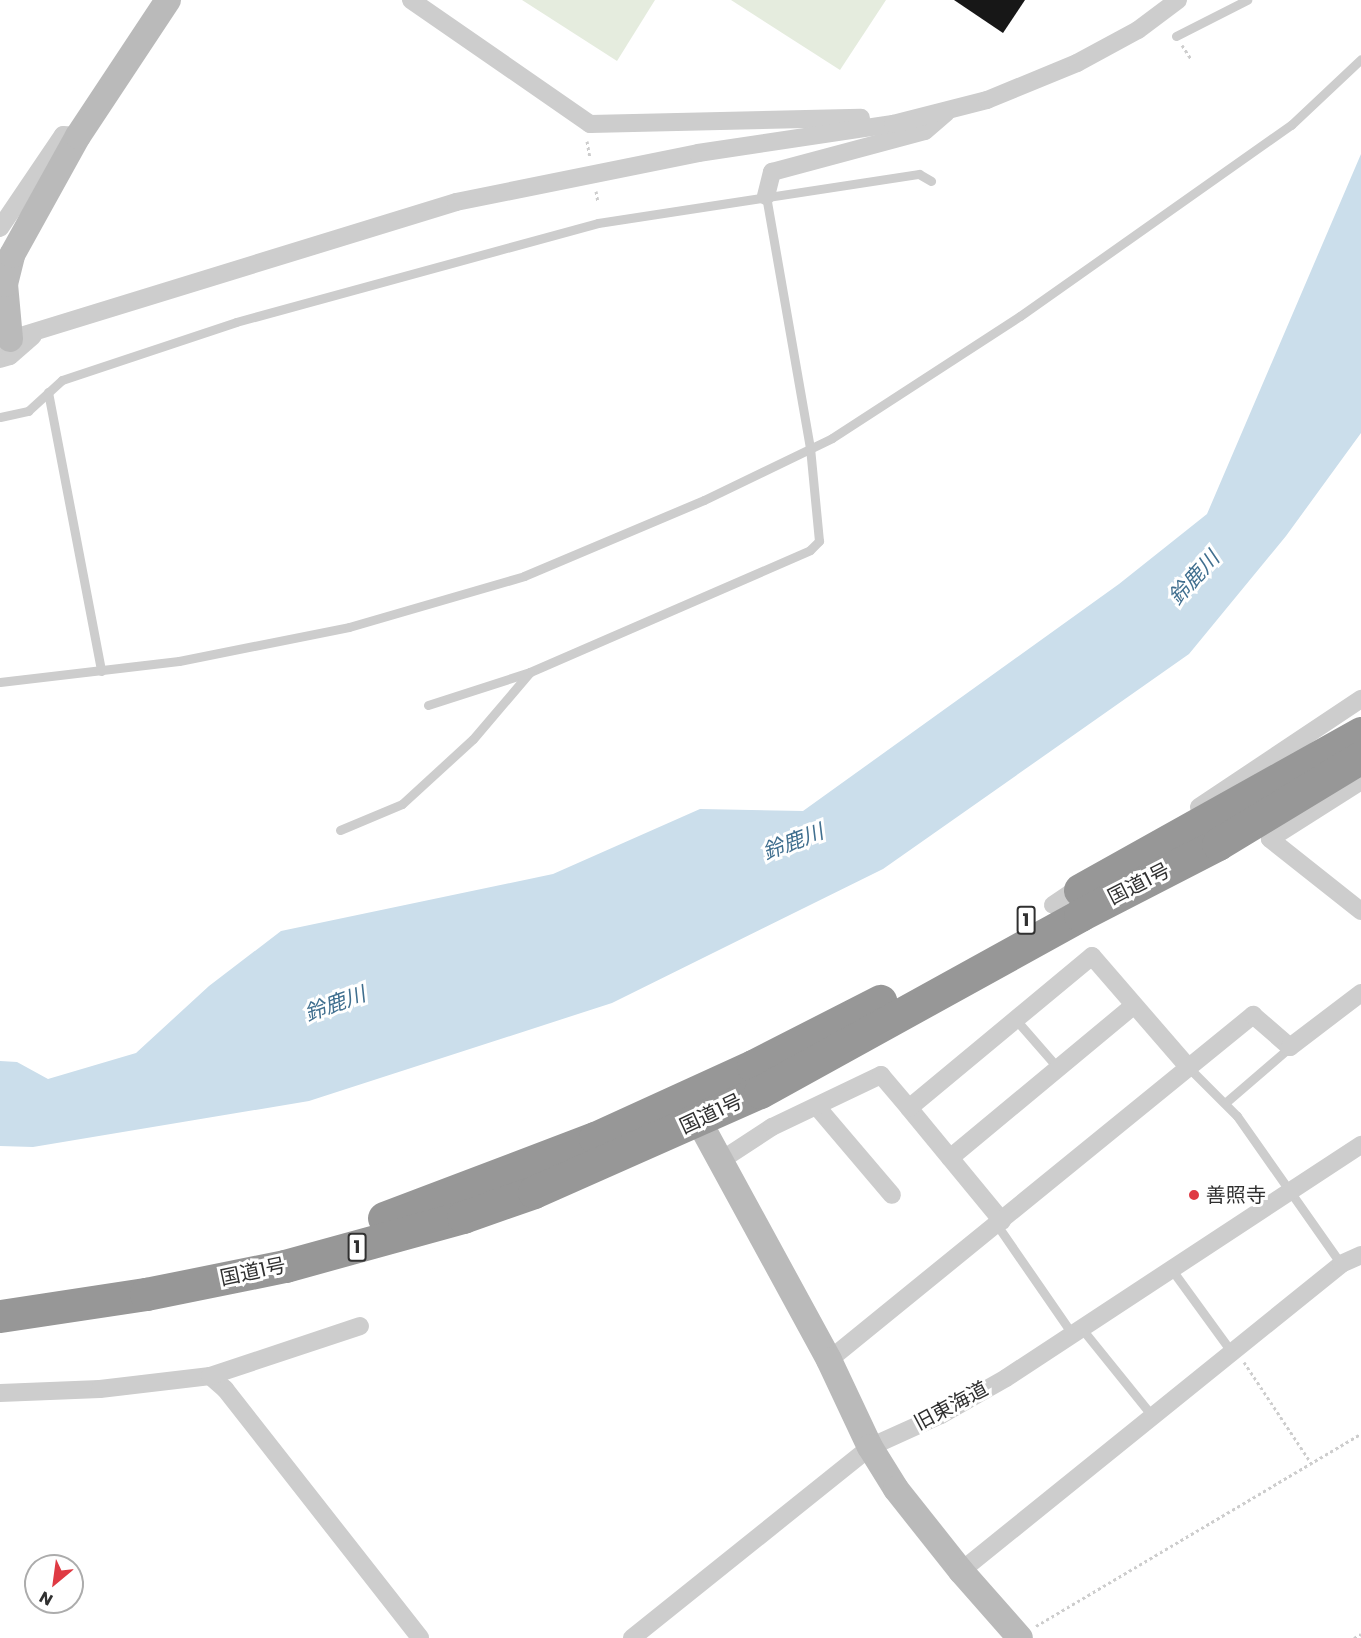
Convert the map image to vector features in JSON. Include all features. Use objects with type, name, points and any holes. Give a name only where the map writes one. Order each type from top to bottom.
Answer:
[{"type":"highway","name":"国道1号","points":[[0,1316],[157,1292],[285,1266],[378,1242],[534,1192],[692,1110],[844,1021],[1361,733]]},
{"type":"highway","name":"国道1号","points":[[0,1294],[207,1262],[357,1227],[692,1110],[837,1051],[1080,915],[1218,843],[1361,757]]},
{"type":"street","points":[[168,0],[78,136],[12,255],[5,284],[3,347],[39,331],[467,200],[698,153],[893,124],[950,110],[1077,63],[1138,30],[1178,0]]},
{"type":"street","points":[[411,0],[590,124],[756,124],[793,118],[888,118],[893,124]]},
{"type":"street","points":[[766,196],[772,172],[926,131],[950,110]]},
{"type":"street","points":[[0,228],[63,135],[78,136]]},
{"type":"street","points":[[1053,905],[1361,699]]},
{"type":"street","points":[[1361,781],[1270,839],[1361,911]]},
{"type":"street","points":[[909,1108],[1017,1021],[1092,956],[1189,1068]]},
{"type":"street","points":[[829,1360],[1253,1015],[1269,1025],[1290,1047],[1361,993]]},
{"type":"street","points":[[950,1158],[1133,1006]]},
{"type":"street","points":[[720,1161],[772,1127],[818,1108],[881,1075],[950,1158],[999,1223]]},
{"type":"street","points":[[818,1108],[892,1195]]},
{"type":"street","points":[[692,1110],[829,1360],[866,1450],[961,1571],[1020,1638]]},
{"type":"street","name":"旧東海道","points":[[632,1638],[866,1450],[941,1415],[1078,1332],[1361,1145]]},
{"type":"street","points":[[961,1571],[1341,1264],[1361,1255]]},
{"type":"street","points":[[0,1392],[100,1389],[210,1376],[360,1326]]},
{"type":"street","points":[[210,1376],[225,1389],[420,1638]]},
{"type":"lane","points":[[1176,36],[1247,0]]},
{"type":"lane","points":[[0,682],[101,671],[256,648],[450,599],[524,576],[627,535],[810,448],[1020,316],[1291,125],[1361,59]]},
{"type":"lane","points":[[0,417],[28,411],[62,380],[105,365],[422,268],[598,223],[919,174],[932,181]]},
{"type":"lane","points":[[428,705],[530,672],[810,550],[819,541],[820,531],[810,448],[766,196]]},
{"type":"lane","points":[[48,392],[101,671]]},
{"type":"lane","points":[[340,830],[402,804],[473,739],[530,672]]},
{"type":"lane","points":[[1017,1021],[1058,1068]]},
{"type":"lane","points":[[1225,1103],[1290,1047]]},
{"type":"lane","points":[[1189,1068],[1225,1103],[1341,1264]]},
{"type":"lane","points":[[999,1223],[1078,1332],[1153,1417]]},
{"type":"lane","points":[[1172,1270],[1234,1352]]},
{"type":"path","points":[[1176,36],[1191,59]]},
{"type":"path","points":[[590,124],[584,128],[591,166]]},
{"type":"path","points":[[1234,1352],[1262,1384],[1311,1463]]},
{"type":"path","points":[[1020,1638],[1361,1434]]},
{"type":"path","points":[[1354,1638],[1361,1634]]},
{"type":"shaded area","points":[[522,0],[655,0],[617,61]]},
{"type":"shaded area","points":[[731,0],[886,0],[840,70]]},
{"type":"water","name":"鈴鹿川","points":[[1361,154],[1361,433],[1286,536],[1189,654],[883,869],[612,1003],[309,1101],[33,1147],[0,1146],[0,1061],[17,1062],[48,1079],[136,1053],[209,986],[281,931],[553,874],[700,809],[803,811],[1119,584],[1207,514]]},
{"type":"building","points":[[954,0],[1025,0],[1003,33]]},
{"type":"place","name":"善照寺","points":[[1194,1195]]}]
